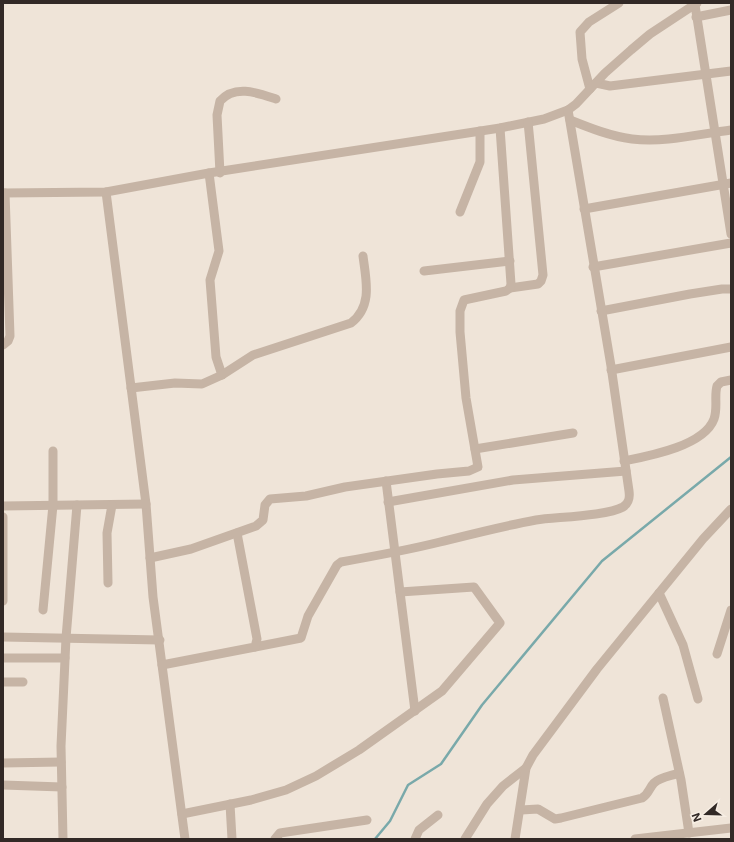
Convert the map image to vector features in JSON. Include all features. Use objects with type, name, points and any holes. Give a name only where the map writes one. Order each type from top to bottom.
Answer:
[{"type":"street","points":[[593,86],[582,59],[580,32],[589,22],[619,3]]},
{"type":"street","points":[[3,345],[8,342],[10,336],[4,193],[106,192],[209,173],[220,173],[500,128],[544,119],[568,110],[650,34],[696,4]]},
{"type":"street","points":[[696,4],[696,17],[715,132],[727,183],[731,234]]},
{"type":"street","points":[[696,17],[731,10]]},
{"type":"street","points":[[593,86],[610,86],[731,71]]},
{"type":"street","points":[[220,173],[217,115],[220,101],[228,94],[249,91],[276,99]]},
{"type":"street","points":[[162,665],[301,638],[308,616],[337,565],[341,562],[394,552],[486,530],[537,520],[617,509],[628,503],[630,498],[611,370],[568,110]]},
{"type":"street","points":[[570,120],[607,133],[633,139],[664,139],[731,130]]},
{"type":"street","points":[[150,558],[191,549],[261,523],[263,520],[265,505],[270,499],[306,496],[386,481],[474,470],[478,467],[466,398],[460,332],[460,311],[464,300],[510,288],[538,284],[541,281],[543,275],[528,122]]},
{"type":"street","points":[[500,128],[512,280],[510,288]]},
{"type":"street","points":[[460,212],[480,162],[480,131]]},
{"type":"street","points":[[209,173],[219,251],[210,280],[216,357],[222,375]]},
{"type":"street","points":[[584,209],[727,183]]},
{"type":"street","points":[[106,192],[146,504],[153,597],[160,640],[185,839]]},
{"type":"street","points":[[594,267],[731,243]]},
{"type":"street","points":[[131,388],[175,383],[202,384],[222,375],[253,355],[342,327],[357,318],[364,305],[367,291],[363,256]]},
{"type":"street","points":[[424,270],[510,261]]},
{"type":"street","points":[[601,311],[690,294],[722,289],[731,290]]},
{"type":"street","points":[[611,370],[731,347]]},
{"type":"street","points":[[624,461],[672,450],[703,433],[711,426],[714,420],[717,386],[722,382],[731,380]]},
{"type":"street","points":[[475,449],[573,433]]},
{"type":"street","points":[[43,610],[53,505],[53,451]]},
{"type":"street","points":[[388,502],[513,480],[626,470]]},
{"type":"street","points":[[386,481],[415,711]]},
{"type":"street","points":[[3,506],[146,504]]},
{"type":"street","points":[[63,839],[61,762],[65,658],[77,505]]},
{"type":"street","points":[[108,584],[107,533],[112,505]]},
{"type":"street","points":[[465,839],[487,804],[503,786],[526,768],[542,741],[659,593],[703,539],[731,509]]},
{"type":"street","points":[[3,517],[3,601]]},
{"type":"street","points":[[237,533],[257,639],[255,647]]},
{"type":"street","points":[[182,814],[251,800],[300,784],[359,750],[442,691],[454,679],[500,623],[474,587],[400,592]]},
{"type":"street","points":[[659,593],[681,640],[698,699]]},
{"type":"street","points":[[717,654],[731,610]]},
{"type":"street","points":[[3,637],[160,640]]},
{"type":"street","points":[[3,658],[65,658]]},
{"type":"street","points":[[3,682],[22,682]]},
{"type":"street","points":[[663,698],[679,773],[689,833]]},
{"type":"street","points":[[3,763],[61,762]]},
{"type":"street","points":[[515,839],[521,810],[526,768]]},
{"type":"street","points":[[521,810],[538,809],[555,819],[561,818],[642,798],[647,795],[651,786],[658,780],[679,773]]},
{"type":"street","points":[[3,785],[62,787]]},
{"type":"street","points":[[230,804],[232,839]]},
{"type":"street","points":[[415,839],[419,830],[438,815]]},
{"type":"street","points":[[275,839],[277,835],[284,832],[367,820]]},
{"type":"street","points":[[635,839],[731,828]]},
{"type":"waterway","points":[[375,839],[390,821],[408,785],[441,764],[482,705],[602,561],[731,457]]}]
